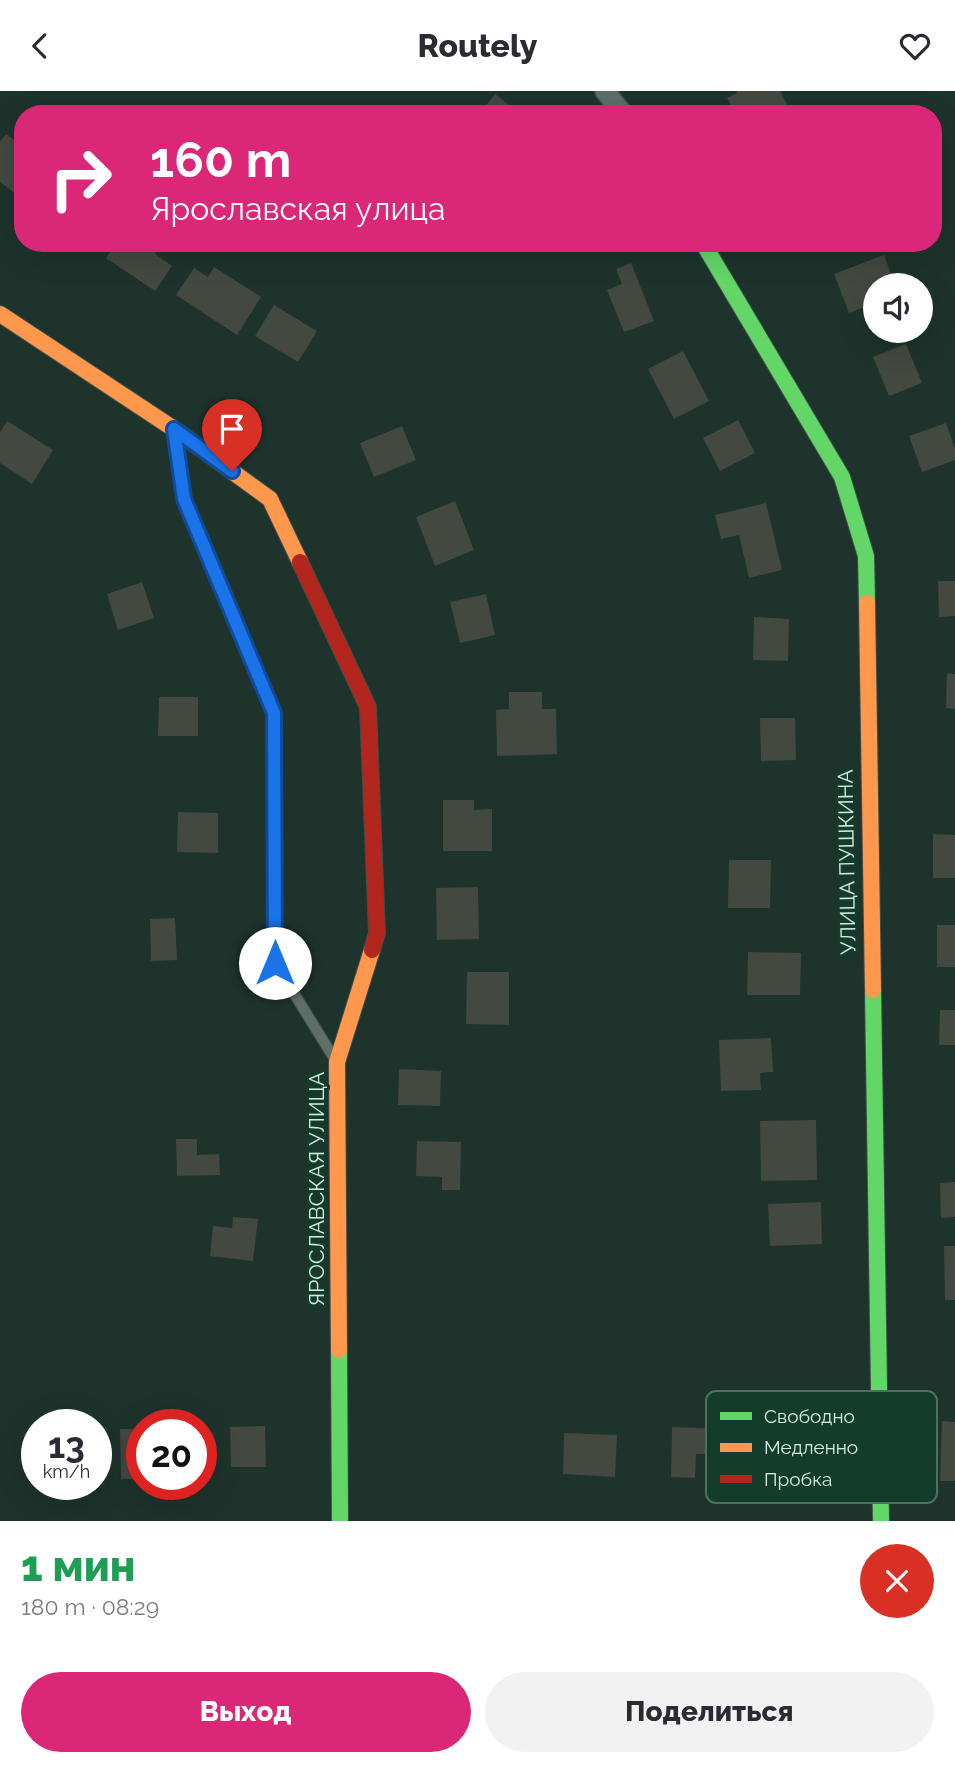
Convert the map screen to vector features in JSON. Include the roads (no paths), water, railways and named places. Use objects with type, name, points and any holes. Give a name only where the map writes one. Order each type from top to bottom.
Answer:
[{"type":"street","points":[[605,91],[616,105]]},
{"type":"street","name":"УЛИЦА ПУШКИНА","points":[[708,252],[842,477],[866,555],[879,1391]]},
{"type":"street","name":"ЯРОСЛАВСКАЯ УЛИЦА","points":[[0,314],[174,429],[270,499],[368,707],[377,933],[337,1062],[340,1521]]},
{"type":"street","name":"УЛИЦА ПУШКИНА","points":[[881,1503],[881,1521]]},
{"type":"lane","points":[[174,429],[184,499],[274,713],[275,963],[337,1062]]}]
